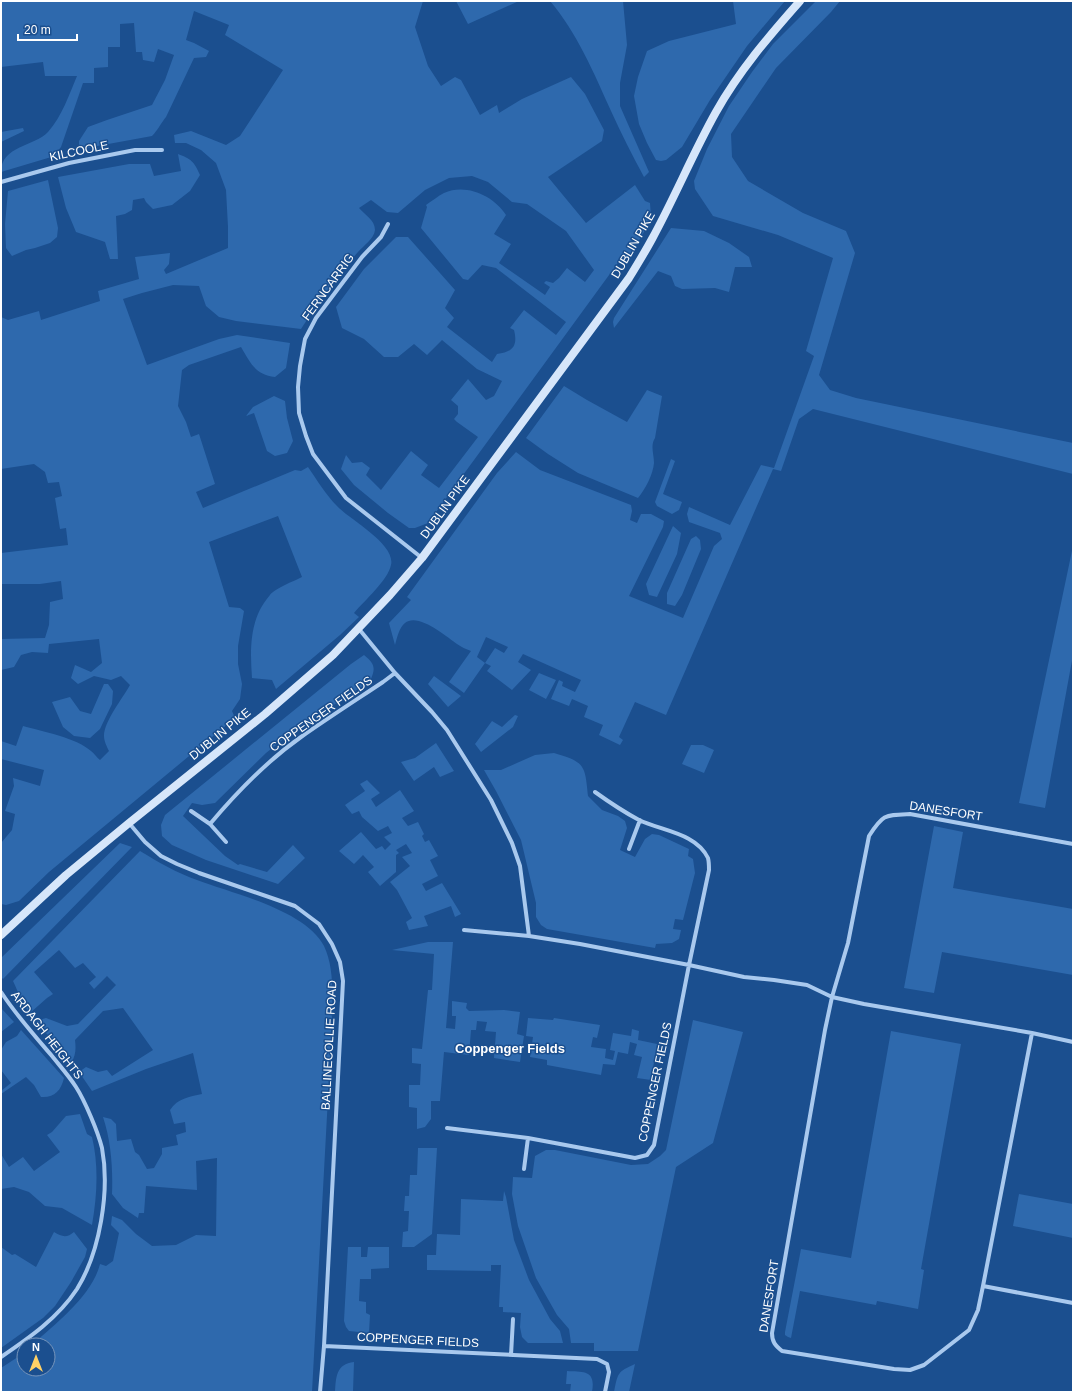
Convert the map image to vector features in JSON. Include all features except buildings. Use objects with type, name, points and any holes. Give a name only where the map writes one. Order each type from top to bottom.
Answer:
[{"type":"street","name":"DUBLIN PIKE","points":[[1,935],[66,875],[266,714],[333,655],[359,629],[422,558],[629,278],[652,240],[716,112],[729,90],[746,64],[800,1]]},
{"type":"street","name":"KILCOOLE","points":[[1,182],[49,168],[98,157],[135,150],[162,150]]},
{"type":"street","name":"FERNCARRIG","points":[[388,224],[381,237],[362,257],[316,318],[305,339],[298,387],[299,413],[313,454],[346,498],[422,558]]},
{"type":"street","points":[[359,629],[395,673],[447,730],[491,800],[512,843],[520,866],[529,936]]},
{"type":"street","name":"COPPENGER FIELDS","points":[[210,824],[247,784],[276,757],[301,737],[395,673]]},
{"type":"street","name":"COPPENGER FIELDS","points":[[447,1128],[528,1138],[635,1158],[647,1154],[654,1145],[709,870],[708,859],[701,848],[692,840],[640,820],[612,804],[595,792]]},
{"type":"street","points":[[191,811],[210,824],[226,842]]},
{"type":"street","name":"DANESFORT","points":[[1032,1033],[978,1310],[969,1330],[924,1365],[910,1370],[894,1369],[782,1351],[774,1345],[772,1333],[832,997],[848,943],[869,836],[876,824],[887,815],[910,814],[1073,844]]},
{"type":"street","points":[[629,849],[640,820]]},
{"type":"street","name":"BALLINECOLLIE ROAD","points":[[129,823],[145,842],[161,856],[199,873],[295,906],[319,924],[332,944],[340,962],[344,981],[324,1346],[320,1392]]},
{"type":"street","points":[[464,930],[529,936],[580,944],[744,977],[807,985],[832,997],[886,1008],[1032,1033],[1073,1042]]},
{"type":"street","name":"ARDAGH HEIGHTS","points":[[1,992],[14,1011],[66,1073],[76,1088],[88,1112],[101,1147],[105,1174],[102,1212],[97,1242],[90,1265],[77,1289],[59,1312],[1,1357]]},
{"type":"street","points":[[524,1169],[528,1138]]},
{"type":"street","points":[[983,1286],[1073,1303]]},
{"type":"street","points":[[511,1355],[513,1319]]},
{"type":"street","name":"COPPENGER FIELDS","points":[[324,1346],[597,1359],[607,1364],[609,1372],[605,1392]]},
{"type":"shaded area","points":[[1,1],[423,1],[415,27],[428,66],[441,86],[455,77],[461,80],[480,115],[497,105],[499,113],[522,99],[571,77],[585,94],[604,130],[602,141],[548,177],[586,223],[635,185],[645,201],[650,203],[651,217],[626,262],[620,260],[428,523],[415,528],[409,528],[354,485],[341,469],[346,455],[352,463],[362,462],[370,468],[366,475],[381,490],[411,451],[428,465],[421,475],[439,488],[478,437],[454,419],[458,414],[458,406],[451,400],[468,379],[486,400],[494,396],[502,381],[477,369],[442,340],[427,355],[414,344],[398,357],[384,357],[364,339],[342,328],[336,307],[364,269],[396,237],[408,237],[455,290],[445,308],[454,318],[447,327],[492,362],[497,354],[507,352],[515,344],[514,330],[510,328],[524,310],[556,335],[566,322],[496,268],[482,265],[468,280],[463,279],[421,228],[427,207],[426,205],[437,197],[452,190],[479,193],[494,202],[506,215],[494,234],[511,244],[499,263],[545,295],[550,287],[544,283],[546,281],[553,283],[567,268],[585,282],[594,270],[566,231],[527,204],[512,202],[488,182],[472,176],[449,178],[425,190],[398,213],[387,212],[371,200],[359,208],[375,226],[374,233],[371,239],[360,249],[335,280],[301,329],[236,321],[219,317],[206,306],[199,286],[173,285],[123,299],[147,365],[219,339],[237,335],[290,343],[286,368],[275,377],[268,376],[258,371],[250,363],[241,347],[189,365],[182,370],[178,406],[191,437],[199,434],[215,484],[196,492],[203,508],[295,470],[301,471],[308,467],[333,502],[343,512],[380,541],[391,557],[391,565],[386,577],[376,590],[354,613],[359,617],[276,689],[272,680],[252,678],[251,645],[255,624],[263,604],[276,590],[302,577],[278,516],[209,542],[229,607],[240,608],[244,611],[238,646],[238,664],[242,684],[240,699],[232,711],[235,718],[49,872],[19,901],[6,905],[1,904],[1,843],[12,830],[15,814],[5,811],[14,786],[13,778],[40,786],[44,770],[1,759],[1,741],[16,746],[23,726],[77,742],[85,746],[100,760],[109,751],[104,738],[107,724],[130,685],[121,676],[111,680],[94,676],[78,684],[71,678],[75,665],[91,672],[102,663],[99,639],[49,644],[48,653],[32,652],[21,655],[14,667],[1,670],[1,639],[45,638],[49,625],[50,602],[63,599],[61,581],[40,584],[1,584],[1,553],[68,545],[66,528],[60,529],[55,498],[62,496],[59,482],[48,483],[45,472],[34,464],[1,469],[1,317],[8,320],[39,311],[41,320],[100,301],[98,291],[139,279],[135,257],[170,253],[169,264],[164,270],[166,274],[228,248],[226,190],[216,163],[201,150],[186,143],[175,143],[174,135],[191,131],[226,145],[240,136],[283,70],[225,35],[229,25],[194,11],[186,40],[209,51],[206,57],[194,58],[166,117],[154,134],[152,136],[81,149],[79,146],[79,141],[88,127],[152,105],[165,80],[174,55],[158,49],[154,62],[143,60],[142,52],[136,52],[134,23],[120,24],[120,47],[108,47],[108,67],[94,68],[94,83],[83,83],[61,147],[57,152],[58,155],[1,172],[2,163],[12,152],[42,137],[53,126],[65,105],[77,76],[45,76],[43,62],[1,67]]},
{"type":"shaded area","points":[[456,1],[519,1],[468,24]]},
{"type":"shaded area","points":[[550,1],[623,1],[627,45],[620,83],[620,106],[649,172],[644,177],[577,40],[560,13]]},
{"type":"shaded area","points":[[733,1],[785,1],[747,46],[710,100],[682,147],[666,160],[656,160],[639,124],[634,96],[638,77],[647,51],[669,41],[736,24]]},
{"type":"shaded area","points":[[816,1],[840,1],[776,68],[731,134],[732,157],[748,181],[803,213],[846,231],[855,253],[819,375],[830,390],[856,398],[1073,443],[1073,474],[813,409],[799,419],[781,471],[773,469],[666,715],[635,702],[619,737],[623,740],[620,745],[599,735],[603,725],[584,717],[588,706],[572,699],[569,706],[551,699],[559,680],[563,682],[562,686],[575,692],[581,680],[523,654],[518,662],[531,670],[512,690],[487,671],[491,666],[485,663],[464,693],[449,682],[471,651],[425,623],[411,620],[405,623],[401,628],[395,645],[389,623],[411,600],[407,597],[497,473],[516,452],[540,470],[631,505],[632,511],[630,520],[637,523],[641,514],[651,514],[664,521],[663,527],[629,596],[683,618],[714,546],[722,539],[720,533],[689,522],[687,514],[689,507],[730,525],[761,465],[774,468],[814,356],[806,351],[833,258],[778,235],[713,216],[695,189],[694,181],[707,149],[729,106],[773,44]],"holes":[[[486,637],[508,647],[504,653],[495,648],[485,663],[477,657]]]},
{"type":"shaded area","points":[[23,128],[24,131],[1,142],[1,132]]},
{"type":"shaded area","points":[[178,154],[192,161],[200,175],[190,191],[172,205],[153,209],[144,198],[133,200],[132,210],[125,214],[116,216],[118,259],[110,259],[105,242],[76,232],[66,208],[58,177],[129,164],[150,164],[154,176],[181,171]]},
{"type":"shaded area","points":[[48,180],[58,228],[57,237],[50,243],[12,256],[6,248],[5,224],[8,191]]},
{"type":"shaded area","points":[[671,228],[704,231],[729,243],[749,257],[752,267],[735,267],[729,292],[715,288],[682,289],[675,286],[671,276],[658,271],[614,328],[614,318]]},
{"type":"shaded area","points":[[564,386],[627,422],[647,390],[662,396],[653,444],[653,468],[648,482],[638,498],[578,473],[526,438]]},
{"type":"shaded area","points":[[274,396],[285,401],[287,418],[293,441],[287,453],[275,456],[267,451],[254,413],[246,416],[253,407]]},
{"type":"shaded area","points":[[671,459],[675,461],[663,494],[682,502],[679,510],[672,514],[657,506],[655,502]]},
{"type":"shaded area","points":[[673,526],[681,533],[677,554],[657,597],[649,595],[646,584]]},
{"type":"shaded area","points":[[696,536],[700,540],[701,549],[682,595],[675,606],[667,604],[667,593],[691,539]]},
{"type":"shaded area","points":[[1073,546],[1073,655],[1045,808],[1019,803]]},
{"type":"shaded area","points":[[364,655],[370,661],[374,669],[370,681],[291,733],[266,753],[215,803],[202,805],[192,803],[183,816],[225,856],[238,865],[240,864],[267,872],[293,845],[305,858],[278,884],[206,860],[172,845],[162,836],[161,825],[165,815]]},
{"type":"shaded area","points":[[539,673],[556,680],[546,699],[529,690]]},
{"type":"shaded area","points":[[434,676],[461,696],[448,707],[428,684]]},
{"type":"shaded area","points":[[104,684],[108,684],[113,691],[112,704],[100,729],[90,738],[74,736],[63,727],[52,702],[70,697],[80,711],[91,714]]},
{"type":"shaded area","points":[[515,715],[518,716],[513,727],[481,752],[475,744],[492,721],[502,727]]},
{"type":"shaded area","points":[[436,743],[454,771],[440,777],[434,767],[414,781],[401,762],[415,758]]},
{"type":"shaded area","points":[[691,745],[703,745],[714,750],[704,773],[682,764]]},
{"type":"shaded area","points":[[554,753],[578,762],[582,766],[586,777],[588,796],[602,810],[618,816],[625,821],[627,828],[620,850],[635,857],[645,839],[652,834],[659,835],[689,849],[688,856],[693,859],[695,873],[683,920],[675,919],[673,929],[681,930],[679,939],[672,943],[656,944],[655,948],[547,929],[541,925],[536,917],[536,903],[521,840],[484,770],[501,770],[535,755]]},
{"type":"shaded area","points":[[367,780],[380,793],[371,799],[376,807],[400,790],[414,811],[402,818],[408,826],[418,822],[424,834],[422,836],[425,842],[429,840],[438,856],[430,860],[438,876],[422,884],[426,891],[442,883],[461,914],[455,917],[451,906],[424,916],[428,926],[409,930],[406,922],[412,918],[397,890],[390,882],[410,866],[402,857],[412,853],[406,844],[396,850],[399,853],[396,855],[396,872],[380,886],[368,872],[374,867],[363,855],[354,864],[339,851],[361,832],[376,849],[382,846],[385,850],[391,844],[384,837],[392,833],[388,826],[378,831],[362,817],[359,811],[352,814],[345,805],[365,791],[360,784]]},
{"type":"shaded area","points":[[934,826],[963,832],[953,888],[1073,909],[1073,975],[942,952],[934,993],[904,988]]},
{"type":"shaded area","points":[[120,843],[132,847],[3,979],[1,977],[2,957]]},
{"type":"shaded area","points":[[140,851],[182,874],[285,913],[301,922],[315,933],[324,946],[328,957],[331,968],[332,993],[331,1042],[312,1392],[1,1392],[1,1368],[16,1358],[16,1377],[56,1377],[56,1337],[41,1337],[81,1298],[96,1276],[100,1264],[106,1266],[113,1261],[119,1233],[111,1225],[112,1216],[122,1220],[136,1234],[152,1246],[176,1245],[196,1235],[216,1236],[217,1158],[196,1161],[197,1190],[146,1186],[144,1213],[139,1213],[138,1218],[123,1208],[112,1194],[111,1155],[103,1117],[111,1119],[116,1124],[117,1141],[131,1139],[135,1152],[139,1155],[147,1169],[154,1168],[162,1154],[162,1148],[178,1145],[176,1135],[186,1132],[185,1122],[174,1124],[170,1110],[180,1100],[202,1094],[193,1053],[146,1069],[92,1091],[79,1072],[86,1067],[98,1072],[107,1070],[112,1076],[153,1050],[123,1008],[103,1011],[75,1040],[75,1052],[71,1063],[36,1021],[46,1018],[67,1026],[78,1024],[116,985],[107,976],[94,989],[89,983],[96,977],[83,963],[75,968],[59,950],[34,972],[53,994],[30,1013],[22,1002],[13,981]]},
{"type":"shaded area","points":[[428,942],[453,942],[446,1028],[455,1029],[456,1016],[452,1016],[452,1001],[467,1003],[466,1008],[469,1011],[504,1010],[520,1012],[517,1034],[524,1036],[520,1062],[494,1058],[496,1032],[485,1031],[487,1022],[477,1021],[476,1030],[471,1030],[469,1055],[444,1052],[440,1101],[431,1101],[431,1119],[425,1127],[417,1129],[417,1108],[409,1107],[409,1085],[420,1085],[421,1064],[412,1063],[412,1048],[422,1049],[428,990],[432,990],[434,954],[392,950]]},
{"type":"shaded area","points":[[1,1008],[14,1022],[1,1032]]},
{"type":"shaded area","points":[[528,1018],[553,1020],[554,1018],[600,1025],[597,1038],[593,1037],[591,1047],[606,1049],[605,1058],[613,1060],[615,1051],[610,1050],[613,1033],[631,1036],[632,1029],[639,1031],[638,1040],[657,1044],[651,1080],[637,1078],[642,1057],[634,1055],[637,1044],[630,1042],[628,1054],[618,1052],[615,1065],[603,1064],[601,1075],[547,1065],[547,1060],[530,1057],[533,1037],[526,1036]]},
{"type":"shaded area","points":[[693,1020],[743,1032],[713,1143],[676,1167],[638,1351],[594,1351],[594,1343],[571,1343],[569,1329],[557,1315],[536,1278],[518,1226],[512,1194],[513,1177],[532,1178],[535,1156],[546,1150],[555,1150],[631,1165],[648,1164],[660,1156],[666,1150]]},
{"type":"shaded area","points":[[21,1030],[64,1078],[61,1087],[53,1095],[41,1097],[34,1085],[26,1077],[1,1094],[1,1091],[11,1083],[1,1070],[1,1050],[6,1042],[17,1036]]},
{"type":"shaded area","points":[[891,1031],[961,1044],[921,1269],[924,1270],[918,1309],[877,1301],[876,1305],[800,1291],[791,1338],[785,1335],[785,1332],[801,1249],[851,1258]]},
{"type":"shaded area","points":[[80,1114],[87,1134],[92,1137],[96,1159],[96,1192],[92,1225],[62,1208],[45,1206],[29,1192],[14,1187],[1,1189],[1,1154],[9,1167],[23,1157],[34,1171],[60,1152],[47,1135],[52,1132],[66,1116]]},
{"type":"shaded area","points":[[418,1148],[437,1148],[432,1234],[414,1247],[402,1247],[403,1232],[408,1231],[409,1211],[404,1211],[405,1196],[409,1196],[410,1175],[417,1175]]},
{"type":"shaded area","points":[[504,1191],[514,1240],[529,1280],[550,1319],[560,1331],[563,1343],[528,1343],[522,1337],[520,1327],[521,1313],[503,1312],[503,1307],[499,1307],[501,1265],[491,1265],[491,1271],[427,1270],[427,1255],[436,1255],[437,1234],[460,1235],[461,1199],[503,1201]]},
{"type":"shaded area","points":[[1019,1194],[1073,1204],[1073,1238],[1013,1226]]},
{"type":"shaded area","points":[[54,1232],[64,1236],[74,1232],[87,1249],[85,1257],[71,1282],[55,1306],[43,1318],[1,1348],[1,1247],[12,1255],[15,1254],[36,1267]]},
{"type":"shaded area","points":[[348,1247],[361,1247],[361,1257],[367,1257],[368,1247],[389,1247],[389,1268],[371,1269],[371,1279],[360,1279],[359,1301],[366,1302],[366,1313],[370,1315],[369,1333],[349,1331],[344,1321]]},
{"type":"shaded area","points":[[354,1362],[353,1392],[335,1392],[337,1376],[340,1368],[348,1363]]},
{"type":"shaded area","points":[[635,1364],[629,1392],[614,1392],[619,1374]]},
{"type":"shaded area","points":[[567,1371],[583,1372],[590,1376],[593,1385],[592,1392],[570,1392],[571,1384],[566,1384]]},
{"type":"district","name":"Coppenger Fields","points":[[510,1048]]}]
